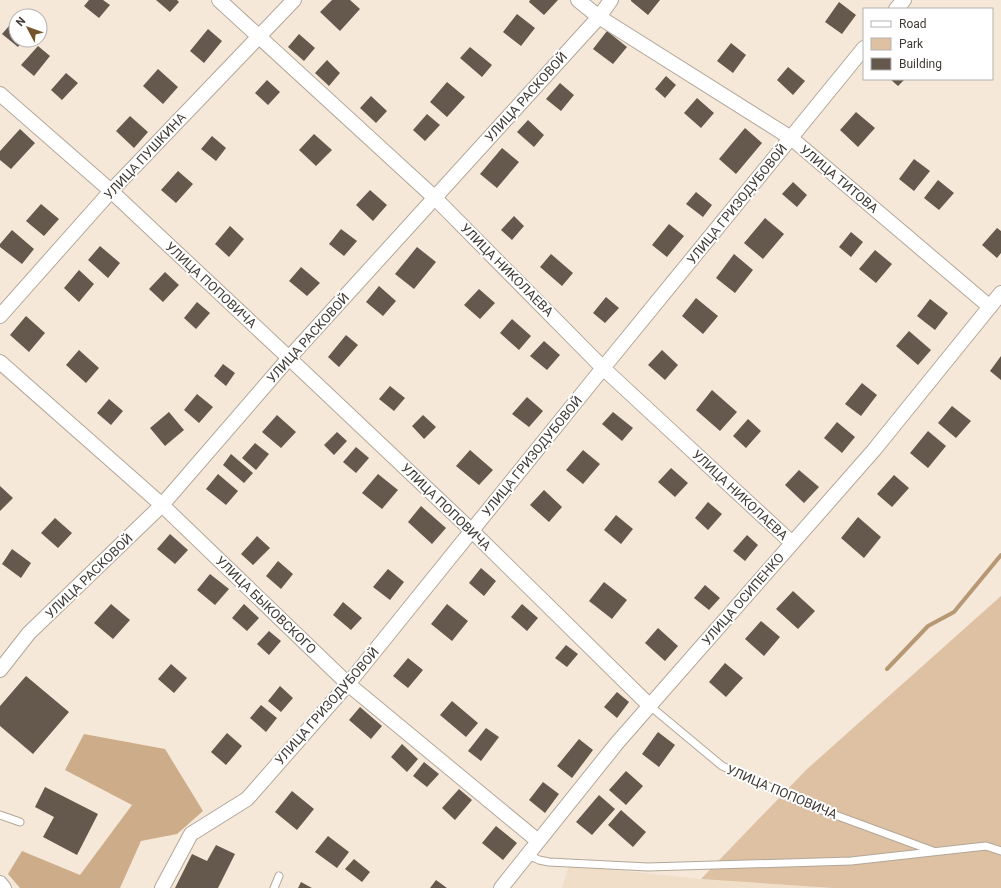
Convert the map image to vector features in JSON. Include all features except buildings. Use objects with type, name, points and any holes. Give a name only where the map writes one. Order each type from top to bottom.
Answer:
[{"type":"street","name":"УЛИЦА НИКОЛАЕВА","points":[[220,0],[434,198],[603,368],[792,543]]},
{"type":"street","name":"УЛИЦА ПУШКИНА","points":[[0,316],[111,191],[294,0]]},
{"type":"street","name":"УЛИЦА ТИТОВА","points":[[578,0],[598,17],[791,138],[990,307]]},
{"type":"street","name":"УЛИЦА РАСКОВОЙ","points":[[0,670],[29,633],[162,505],[289,358],[598,17],[610,0]]},
{"type":"street","points":[[897,8],[904,0]]},
{"type":"street","name":"УЛИЦА ГРИЗОДУБОВОЙ","points":[[162,888],[191,834],[247,798],[348,684],[863,49]]},
{"type":"street","name":"УЛИЦА ПОПОВИЧА","points":[[0,94],[111,191],[289,358],[472,531],[650,706]]},
{"type":"street","name":"УЛИЦА ОСИПЕНКО","points":[[501,888],[617,743],[874,450],[1001,293]]},
{"type":"street","name":"УЛИЦА БЫКОВСКОГО","points":[[0,362],[162,505],[348,684],[538,841]]},
{"type":"street","points":[[0,883],[4,888]]},
{"type":"lane","name":"УЛИЦА ПОПОВИЧА","points":[[650,706],[722,766],[819,809],[935,852]]},
{"type":"lane","points":[[0,815],[20,822]]},
{"type":"lane","points":[[528,855],[539,860],[549,862],[648,867],[851,861],[986,846],[1001,851]]},
{"type":"lane","points":[[274,888],[279,876]]},
{"type":"shaded area","points":[[84,734],[165,749],[203,811],[177,834],[141,841],[120,888],[20,888],[8,874],[22,851],[80,875],[132,805],[65,770]]},
{"type":"shaded area","points":[[569,865],[701,879],[833,888],[562,888]]},
{"type":"green space","points":[[1001,596],[1001,888],[833,888],[701,879],[806,770]]},
{"type":"waterway","points":[[887,669],[928,626],[954,612],[1001,555]]}]
